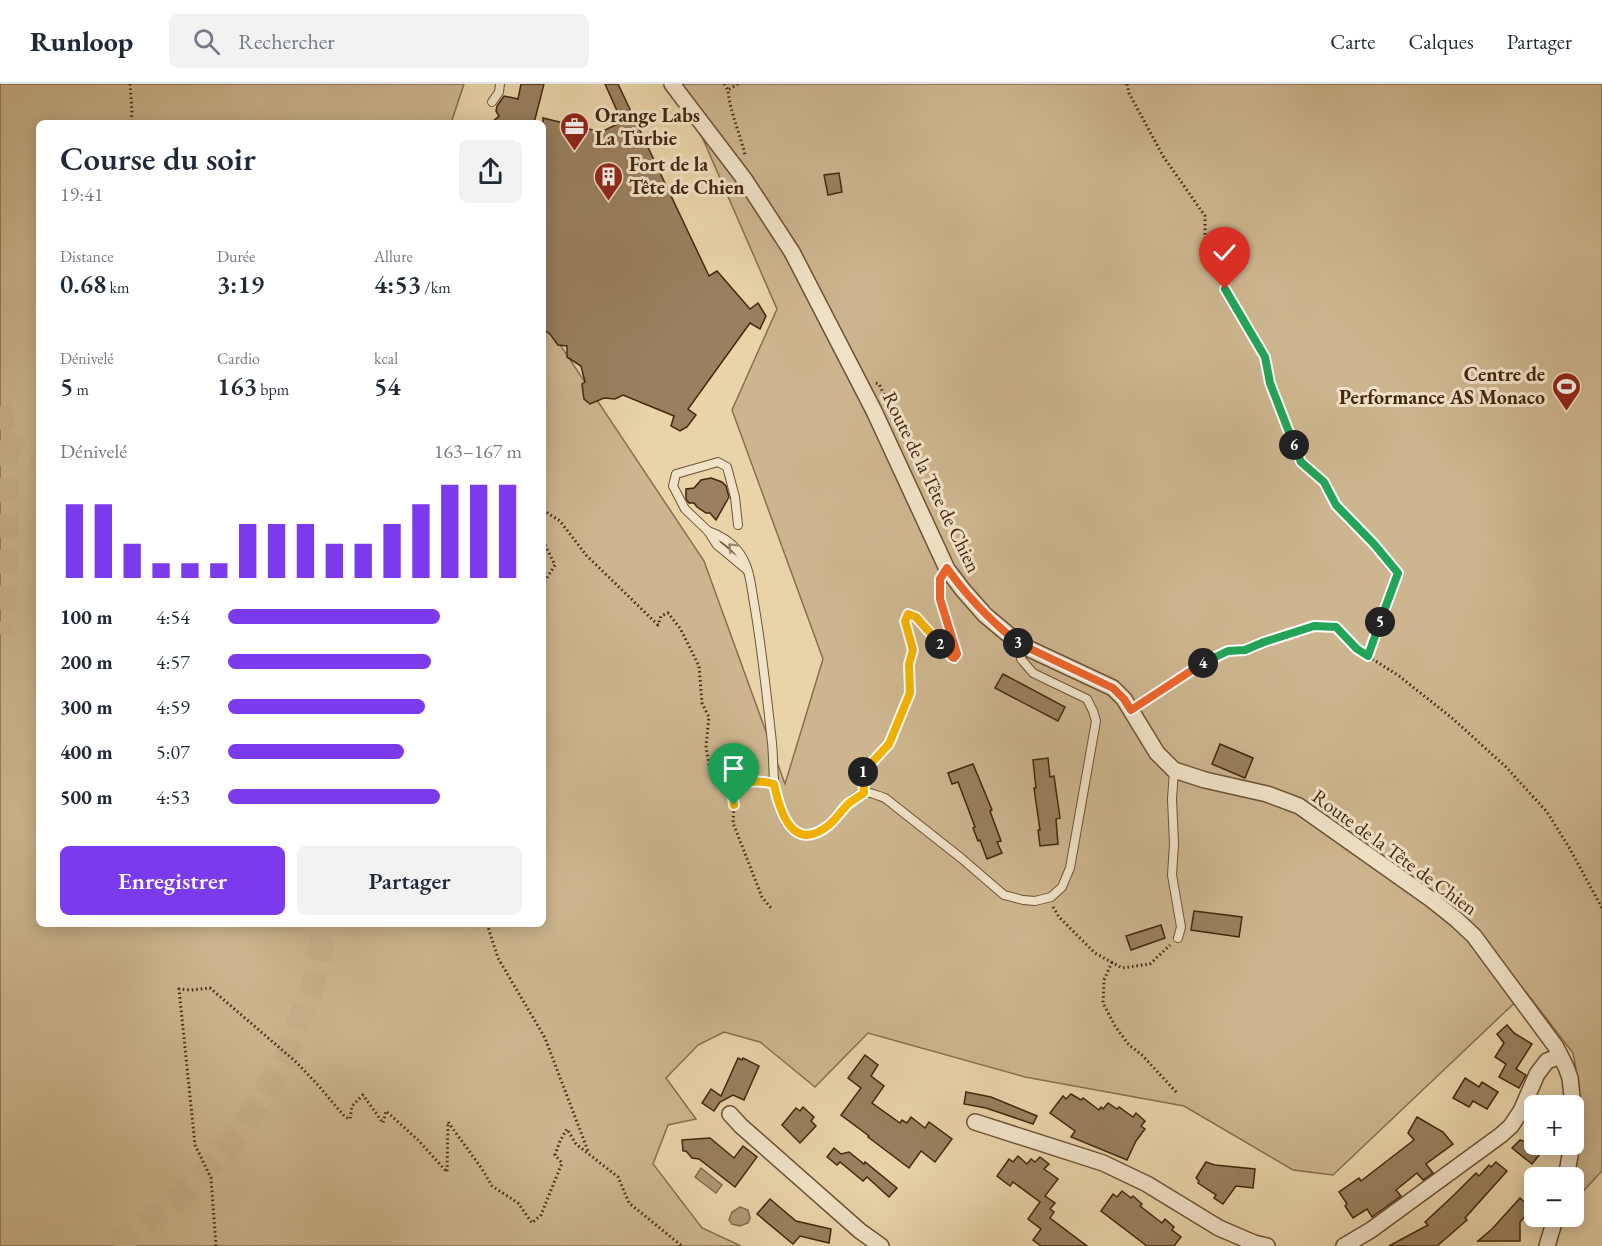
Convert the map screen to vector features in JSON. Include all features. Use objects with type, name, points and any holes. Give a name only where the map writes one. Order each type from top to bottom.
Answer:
[{"type":"street","name":"Route de la Tête de Chien","points":[[672,84],[745,180],[792,252],[874,411],[947,568],[985,615],[1021,645],[1113,688],[1124,699],[1157,753],[1174,770],[1299,806],[1457,920],[1474,936],[1552,1042],[1566,1067],[1572,1095]]},
{"type":"street","points":[[1344,1246],[1371,1230],[1502,1135],[1521,1111],[1537,1074],[1547,1061],[1560,1056]]},
{"type":"street","points":[[730,1114],[860,1232],[881,1246]]},
{"type":"street","points":[[975,1122],[1103,1163],[1147,1184],[1219,1228],[1267,1246]]},
{"type":"street","points":[[1547,1246],[1553,1227]]},
{"type":"lane","points":[[492,102],[499,92],[500,84]]},
{"type":"lane","points":[[738,525],[735,497],[727,467],[718,462],[676,474],[673,486],[685,510],[708,531],[722,536],[739,552],[748,571],[769,717],[774,784],[785,821],[794,831],[804,835],[817,833],[829,825],[849,803],[864,793],[874,794],[885,798],[1004,895],[1035,901],[1051,897],[1062,887],[1070,868],[1096,721],[1087,699],[1033,673],[1022,659],[1021,645]]},
{"type":"lane","points":[[1174,770],[1172,875],[1181,927],[1178,938]]},
{"type":"path","points":[[130,84],[131,120]]},
{"type":"path","points":[[724,84],[728,90],[745,156]]},
{"type":"path","points":[[728,90],[738,84]]},
{"type":"path","points":[[1126,84],[1128,93],[1163,156],[1205,216],[1205,247],[1225,289],[1265,357],[1270,383],[1301,462],[1324,482],[1336,505],[1374,544],[1398,573],[1368,656]]},
{"type":"path","points":[[546,512],[560,520],[586,555],[658,625],[661,616],[668,613],[680,628],[699,666],[702,703],[709,717],[706,746],[709,765],[713,774],[723,785],[732,789]]},
{"type":"path","points":[[546,547],[555,565],[546,579]]},
{"type":"path","points":[[864,793],[863,772],[889,744],[910,693],[909,664],[913,650],[905,621],[908,614],[916,617],[952,657],[954,658],[957,654],[940,599],[940,579],[947,568]]},
{"type":"path","points":[[1131,710],[1199,666],[1228,651],[1245,650],[1314,626],[1336,627],[1357,649],[1399,676],[1452,718],[1506,767],[1547,812],[1602,908]]},
{"type":"path","points":[[732,789],[740,784],[762,781],[774,784]]},
{"type":"path","points":[[732,789],[733,823],[762,897],[771,908]]},
{"type":"path","points":[[1051,897],[1059,917],[1095,953],[1122,968],[1150,964],[1178,938]]},
{"type":"path","points":[[488,927],[498,958],[545,1038],[589,1153]]},
{"type":"path","points":[[1112,963],[1104,980],[1103,1003],[1114,1026],[1129,1045],[1142,1055],[1178,1094]]},
{"type":"path","points":[[216,1246],[211,1178],[195,1145],[179,989],[210,988],[295,1062],[345,1117],[350,1119],[352,1106],[363,1095],[383,1123],[386,1111],[418,1140],[447,1172],[448,1122],[483,1169],[492,1186],[518,1203],[532,1223],[541,1215],[562,1163],[555,1155],[567,1129],[576,1144],[618,1177],[629,1203],[682,1246]]},
{"type":"shaded area","points":[[0,84],[464,84],[452,120],[36,120],[36,927],[546,927],[546,324],[704,561],[785,784],[823,659],[732,410],[777,309],[679,84],[1602,84],[1602,1171],[1584,1190],[1584,1167],[1575,1167],[1577,1155],[1584,1155],[1584,1095],[1579,1095],[1573,1053],[1526,992],[1333,1175],[1293,1170],[1184,1106],[1025,1077],[868,1033],[815,1087],[760,1042],[724,1032],[698,1045],[666,1078],[696,1119],[668,1125],[653,1164],[702,1228],[741,1246],[0,1246]]},
{"type":"shaded area","points":[[701,1168],[722,1185],[716,1193],[695,1177]]},
{"type":"shaded area","points":[[740,1207],[748,1210],[750,1218],[748,1223],[740,1226],[732,1224],[729,1220],[732,1212]]},
{"type":"building","points":[[521,84],[544,84],[535,120],[494,120],[499,116],[496,111],[497,106],[504,96],[518,99]]},
{"type":"building","name":"Fort de la Tête de Chien","points":[[605,84],[618,84],[709,276],[717,271],[750,309],[758,303],[766,316],[760,329],[750,323],[688,409],[696,415],[687,427],[680,431],[671,426],[674,416],[623,395],[615,399],[604,398],[590,404],[584,399],[582,384],[585,382],[581,366],[567,357],[567,346],[558,345],[546,331],[546,120],[543,118],[601,132],[622,122]]},
{"type":"building","points":[[839,173],[842,192],[828,195],[824,175]]},
{"type":"building","points":[[711,478],[726,486],[729,497],[716,520],[710,513],[706,513],[686,499],[686,489],[694,488],[701,480]]},
{"type":"building","points":[[1003,674],[1065,707],[1058,721],[995,688]]},
{"type":"building","points":[[1220,744],[1253,758],[1245,778],[1212,764]]},
{"type":"building","points":[[1048,758],[1050,777],[1054,776],[1060,818],[1056,819],[1058,844],[1040,846],[1033,760]]},
{"type":"building","points":[[973,764],[992,810],[990,811],[1001,841],[997,842],[1002,853],[987,859],[973,828],[975,827],[958,782],[952,784],[948,773]]},
{"type":"building","points":[[1194,911],[1242,917],[1239,937],[1191,930]]},
{"type":"building","points":[[1161,925],[1165,938],[1131,950],[1126,936]]},
{"type":"building","points":[[1507,1025],[1514,1033],[1532,1044],[1516,1069],[1526,1075],[1519,1088],[1499,1077],[1506,1064],[1495,1057],[1504,1043],[1497,1034]]},
{"type":"building","points":[[865,1055],[878,1065],[871,1076],[884,1086],[872,1103],[900,1123],[902,1120],[907,1123],[911,1117],[925,1128],[929,1122],[952,1139],[935,1162],[921,1151],[909,1168],[841,1115],[861,1088],[848,1078]]},
{"type":"building","points":[[738,1058],[759,1066],[744,1100],[733,1095],[720,1102],[714,1111],[702,1103],[711,1089],[721,1096]]},
{"type":"building","points":[[1465,1078],[1479,1087],[1482,1082],[1498,1092],[1487,1109],[1473,1101],[1469,1107],[1453,1098]]},
{"type":"building","points":[[966,1092],[991,1097],[1037,1116],[1033,1124],[986,1108],[964,1104]]},
{"type":"building","points":[[1071,1094],[1081,1100],[1083,1098],[1099,1110],[1108,1103],[1117,1109],[1119,1107],[1133,1117],[1136,1113],[1145,1121],[1141,1126],[1145,1129],[1127,1160],[1071,1137],[1075,1131],[1050,1113],[1063,1096],[1066,1099]]},
{"type":"building","points":[[803,1107],[814,1117],[811,1121],[816,1126],[800,1143],[782,1125],[796,1108],[800,1111]]},
{"type":"building","points":[[1417,1117],[1443,1132],[1453,1144],[1426,1164],[1433,1173],[1423,1180],[1417,1173],[1396,1190],[1401,1196],[1372,1217],[1367,1209],[1353,1218],[1339,1192],[1359,1178],[1361,1181],[1414,1140],[1408,1133]]},
{"type":"building","points":[[710,1138],[734,1158],[743,1146],[757,1157],[735,1187],[699,1159],[692,1158],[686,1151],[683,1151],[682,1140]]},
{"type":"building","points":[[1520,1140],[1524,1141],[1524,1155],[1539,1155],[1532,1164],[1512,1148]]},
{"type":"building","points":[[834,1148],[841,1154],[849,1152],[864,1164],[865,1162],[897,1188],[889,1197],[867,1177],[863,1181],[840,1162],[837,1165],[827,1157]]},
{"type":"building","points":[[1018,1156],[1027,1164],[1031,1159],[1035,1162],[1040,1157],[1049,1164],[1044,1169],[1058,1179],[1045,1196],[1055,1203],[1050,1209],[1054,1212],[1050,1218],[1087,1246],[1041,1246],[1033,1240],[1041,1229],[1028,1219],[1040,1202],[1013,1182],[1010,1186],[997,1176],[1009,1159],[1013,1162]]},
{"type":"building","points":[[1206,1162],[1255,1169],[1253,1188],[1236,1186],[1223,1204],[1214,1198],[1216,1195],[1198,1183],[1196,1178]]},
{"type":"building","points":[[1496,1162],[1507,1171],[1465,1218],[1467,1220],[1437,1246],[1389,1246],[1428,1225],[1425,1222],[1476,1173],[1479,1176],[1489,1165],[1491,1167]]},
{"type":"building","points":[[1122,1191],[1131,1198],[1133,1196],[1142,1204],[1140,1206],[1162,1223],[1165,1219],[1174,1227],[1172,1230],[1181,1237],[1174,1246],[1147,1246],[1101,1211],[1113,1194],[1117,1197]]},
{"type":"building","points":[[1520,1198],[1524,1202],[1524,1218],[1520,1222],[1520,1241],[1478,1241]]},
{"type":"building","points":[[770,1199],[796,1221],[831,1229],[829,1243],[800,1236],[793,1244],[757,1214]]},
{"type":"tunnel","points":[[0,406],[7,520],[6,577],[0,634]]},
{"type":"tunnel","points":[[0,441],[36,457]]},
{"type":"tunnel","points":[[115,1246],[183,1196],[239,1133],[284,1061],[313,985],[325,927]]},
{"type":"place","name":"Orange Labs La Turbie","points":[[574,152]]},
{"type":"place","name":"Fort de la Tête de Chien","points":[[608,202]]},
{"type":"place","name":"Centre de Performance AS Monaco","points":[[1566,412]]},
{"type":"route","points":[[734,805],[732,789],[740,784],[762,781],[774,784],[785,821],[794,831],[804,835],[817,833],[829,825],[849,803],[864,793],[863,772],[889,744],[910,693],[909,664],[913,650],[905,621],[908,614],[916,617],[952,657],[954,658],[957,654],[940,599],[940,579],[947,568],[985,615],[1006,634],[1021,645],[1113,688],[1131,710],[1199,666],[1228,651],[1245,650],[1314,626],[1336,627],[1357,649],[1368,656],[1398,573],[1374,544],[1336,505],[1324,482],[1301,462],[1270,383],[1265,357],[1225,289]]}]
